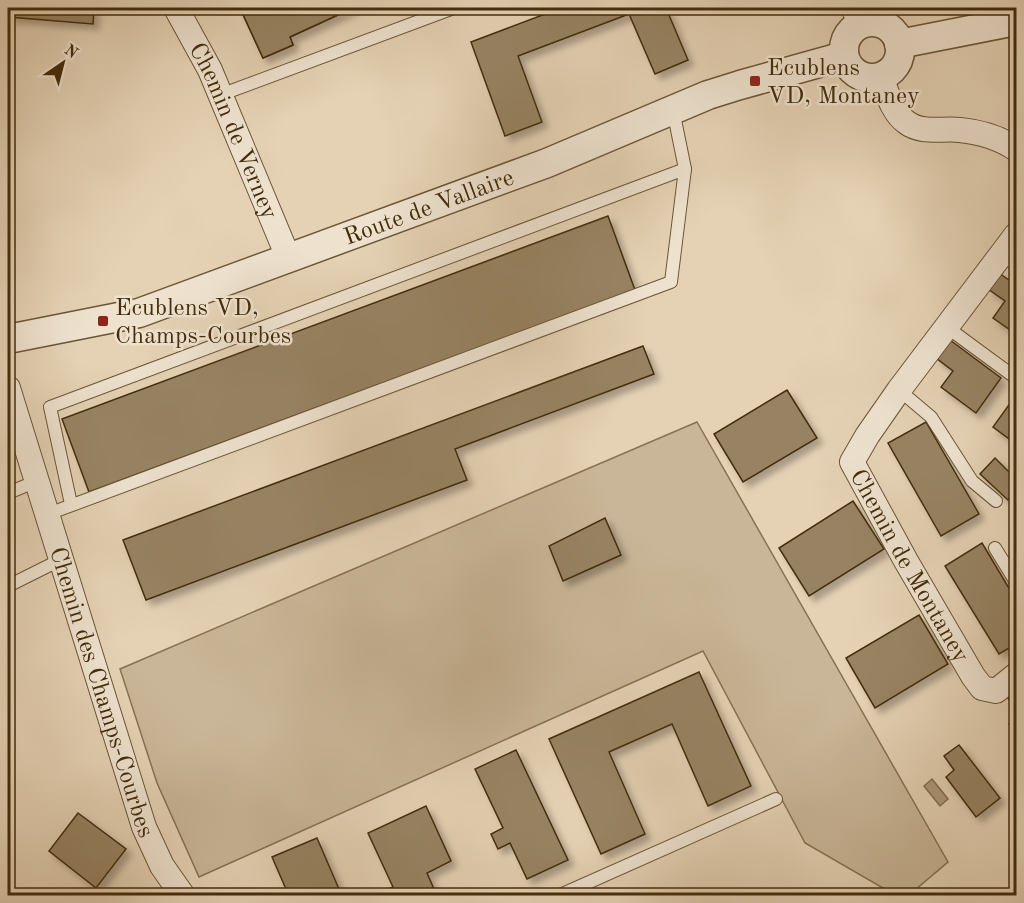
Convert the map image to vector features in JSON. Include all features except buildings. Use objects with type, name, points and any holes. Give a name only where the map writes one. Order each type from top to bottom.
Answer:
[{"type":"street","name":"Chemin de Verney","points":[[176,8],[210,70],[288,257]]},
{"type":"street","points":[[857,15],[887,26],[896,34],[899,44],[897,64],[881,78],[869,78],[855,73],[848,66],[844,56],[844,42],[857,15]]},
{"type":"street","points":[[899,44],[1017,21]]},
{"type":"street","name":"Route de Vallaire","points":[[8,339],[139,313],[547,163],[673,110],[740,85],[844,56]]},
{"type":"street","points":[[881,78],[895,109],[906,123],[921,128],[958,129],[992,137],[1017,149]]},
{"type":"street","name":"Chemin de Montaney","points":[[1012,251],[899,390],[852,462],[906,561],[982,688],[996,691],[1017,675]]},
{"type":"street","name":"Chemin des Champs-Courbes","points":[[8,388],[144,827],[162,866],[183,896]]},
{"type":"lane","points":[[220,95],[454,8]]},
{"type":"lane","points":[[48,514],[670,282],[685,169],[673,110]]},
{"type":"lane","points":[[71,504],[50,407],[685,169]]},
{"type":"lane","points":[[948,328],[1017,378]]},
{"type":"lane","points":[[899,390],[932,417],[972,481],[996,501]]},
{"type":"lane","points":[[8,493],[37,481]]},
{"type":"lane","points":[[995,548],[1017,582]]},
{"type":"lane","points":[[8,586],[60,560]]},
{"type":"lane","points":[[558,896],[776,799]]},
{"type":"shaded area","points":[[697,422],[948,862],[909,895],[895,895],[805,843],[703,651],[199,877],[157,783],[120,669]]},
{"type":"shaded area","points":[[932,779],[948,799],[940,806],[924,786]]},
{"type":"place","name":"Ecublens VD, Montaney","points":[[755,81]]},
{"type":"place","name":"Ecublens VD, Champs-Courbes","points":[[103,321]]}]
